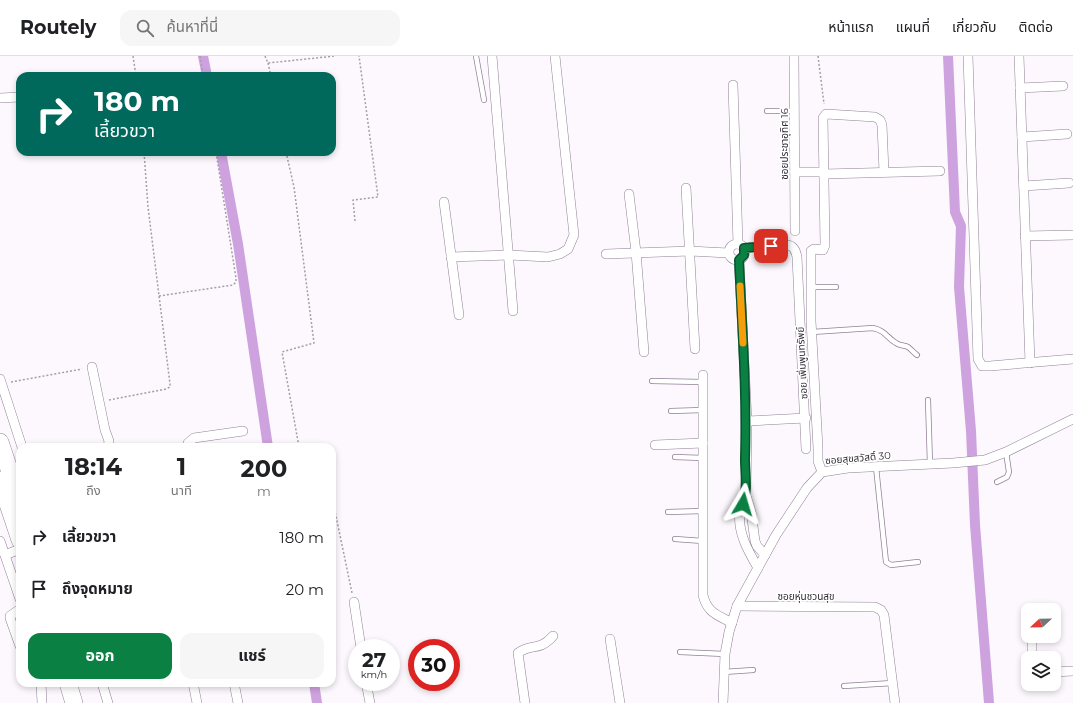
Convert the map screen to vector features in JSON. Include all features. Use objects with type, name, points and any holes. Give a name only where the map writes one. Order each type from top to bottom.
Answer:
[{"type":"highway","points":[[0,442],[16,490]]},
{"type":"highway","points":[[0,480],[16,528]]},
{"type":"highway","points":[[69,687],[74,703]]},
{"type":"highway","points":[[81,687],[86,703]]},
{"type":"street","points":[[492,56],[513,312]]},
{"type":"street","points":[[451,257],[509,255],[548,257],[560,254],[568,249],[574,235],[555,56]]},
{"type":"street","name":"ซอยประชาอุทิศ 16","points":[[794,56],[795,231]]},
{"type":"street","points":[[968,56],[978,359],[982,366],[1073,359]]},
{"type":"street","points":[[1019,56],[1030,362]]},
{"type":"street","points":[[734,85],[741,246],[744,255],[739,260],[746,421],[746,496],[751,512],[755,541],[757,546],[766,555]]},
{"type":"street","points":[[1020,88],[1063,86]]},
{"type":"street","points":[[0,98],[16,96]]},
{"type":"street","points":[[822,173],[823,118],[826,114],[875,117],[880,120],[882,125],[884,172]]},
{"type":"street","points":[[1022,137],[1067,134]]},
{"type":"street","points":[[795,172],[940,171]]},
{"type":"street","name":"ซอย เพิ่มพูนทรัพย์","points":[[822,173],[825,245],[823,250],[814,249],[811,252],[812,332],[818,461],[822,472]]},
{"type":"street","points":[[1024,186],[1069,184]]},
{"type":"street","points":[[686,188],[695,348]]},
{"type":"street","points":[[629,194],[636,252],[644,352]]},
{"type":"street","points":[[444,202],[459,315]]},
{"type":"street","points":[[1025,236],[1073,235]]},
{"type":"street","points":[[728,253],[731,246],[784,245],[791,246],[796,250],[806,418],[806,449]]},
{"type":"street","points":[[606,254],[690,251],[728,253]]},
{"type":"street","points":[[728,253],[732,259],[739,260]]},
{"type":"street","points":[[92,367],[109,443]]},
{"type":"street","points":[[703,379],[704,595],[705,602],[710,611],[732,623]]},
{"type":"street","points":[[1,382],[21,443]]},
{"type":"street","points":[[746,421],[806,418]]},
{"type":"street","name":"ซอยสุขสวัสดิ์ 30","points":[[723,703],[725,654],[732,623],[738,606],[776,535],[807,488],[822,472],[848,468],[985,460],[1006,452],[1073,419]]},
{"type":"street","points":[[188,443],[194,438],[244,431]]},
{"type":"street","points":[[655,445],[703,444]]},
{"type":"street","points":[[0,463],[16,511]]},
{"type":"street","points":[[746,496],[740,512],[742,535],[748,551],[758,568]]},
{"type":"street","points":[[0,541],[16,587]]},
{"type":"street","points":[[5,555],[16,551]]},
{"type":"street","points":[[354,602],[360,639]]},
{"type":"street","name":"ซอยหุ่นชวนสุข","points":[[738,606],[875,607],[882,610],[884,615],[893,683]]},
{"type":"street","points":[[16,612],[10,616],[10,618],[16,635]]},
{"type":"street","points":[[525,703],[518,653],[524,649],[545,644],[552,636]]},
{"type":"street","points":[[610,639],[620,703]]},
{"type":"street","points":[[1032,644],[1032,651]]},
{"type":"street","points":[[1061,672],[1073,672]]},
{"type":"street","points":[[893,683],[895,703]]},
{"type":"street","points":[[41,687],[42,703]]},
{"type":"street","points":[[74,687],[80,703]]},
{"type":"street","points":[[103,687],[108,703]]},
{"type":"street","points":[[194,687],[197,703]]},
{"type":"street","points":[[235,687],[238,703]]},
{"type":"street","points":[[368,691],[370,703]]},
{"type":"lane","points":[[476,56],[484,100]]},
{"type":"lane","points":[[767,111],[794,111]]},
{"type":"lane","points":[[811,288],[836,287]]},
{"type":"lane","points":[[812,332],[873,328],[886,334],[898,345],[907,346],[917,355]]},
{"type":"lane","points":[[652,381],[703,379]]},
{"type":"lane","points":[[928,400],[930,464]]},
{"type":"lane","points":[[672,411],[703,410]]},
{"type":"lane","points":[[997,482],[1007,477],[1009,472],[1006,452]]},
{"type":"lane","points":[[675,457],[703,458]]},
{"type":"lane","points":[[876,467],[886,562],[890,565],[918,562]]},
{"type":"lane","points":[[668,512],[703,512]]},
{"type":"lane","points":[[675,540],[703,541]]},
{"type":"lane","points":[[680,652],[725,654]]},
{"type":"lane","points":[[724,672],[753,670]]},
{"type":"lane","points":[[844,686],[893,683]]},
{"type":"path","points":[[133,56],[135,72]]},
{"type":"path","points":[[200,56],[203,72]]},
{"type":"path","points":[[265,56],[270,72]]},
{"type":"path","points":[[268,63],[335,56]]},
{"type":"path","points":[[355,221],[353,200],[378,197],[359,56]]},
{"type":"path","points":[[818,56],[826,114]]},
{"type":"path","points":[[99,402],[170,387],[148,207],[144,156]]},
{"type":"path","points":[[159,296],[233,285],[236,282],[217,156]]},
{"type":"path","points":[[287,156],[294,187],[314,343],[282,352],[298,443]]},
{"type":"path","points":[[1,382],[92,367]]},
{"type":"path","points":[[336,516],[354,602]]},
{"type":"waterway","points":[[203,56],[206,72]]},
{"type":"waterway","points":[[948,56],[955,212],[961,226],[959,287],[971,431],[975,525],[989,703]]},
{"type":"waterway","points":[[222,156],[238,244],[267,443]]},
{"type":"waterway","points":[[315,687],[317,703]]},
{"type":"slow traffic","points":[[740,286],[743,343]]},
{"type":"route","points":[[743,504],[746,496],[746,421],[739,260],[744,255],[744,248],[771,246]]}]
